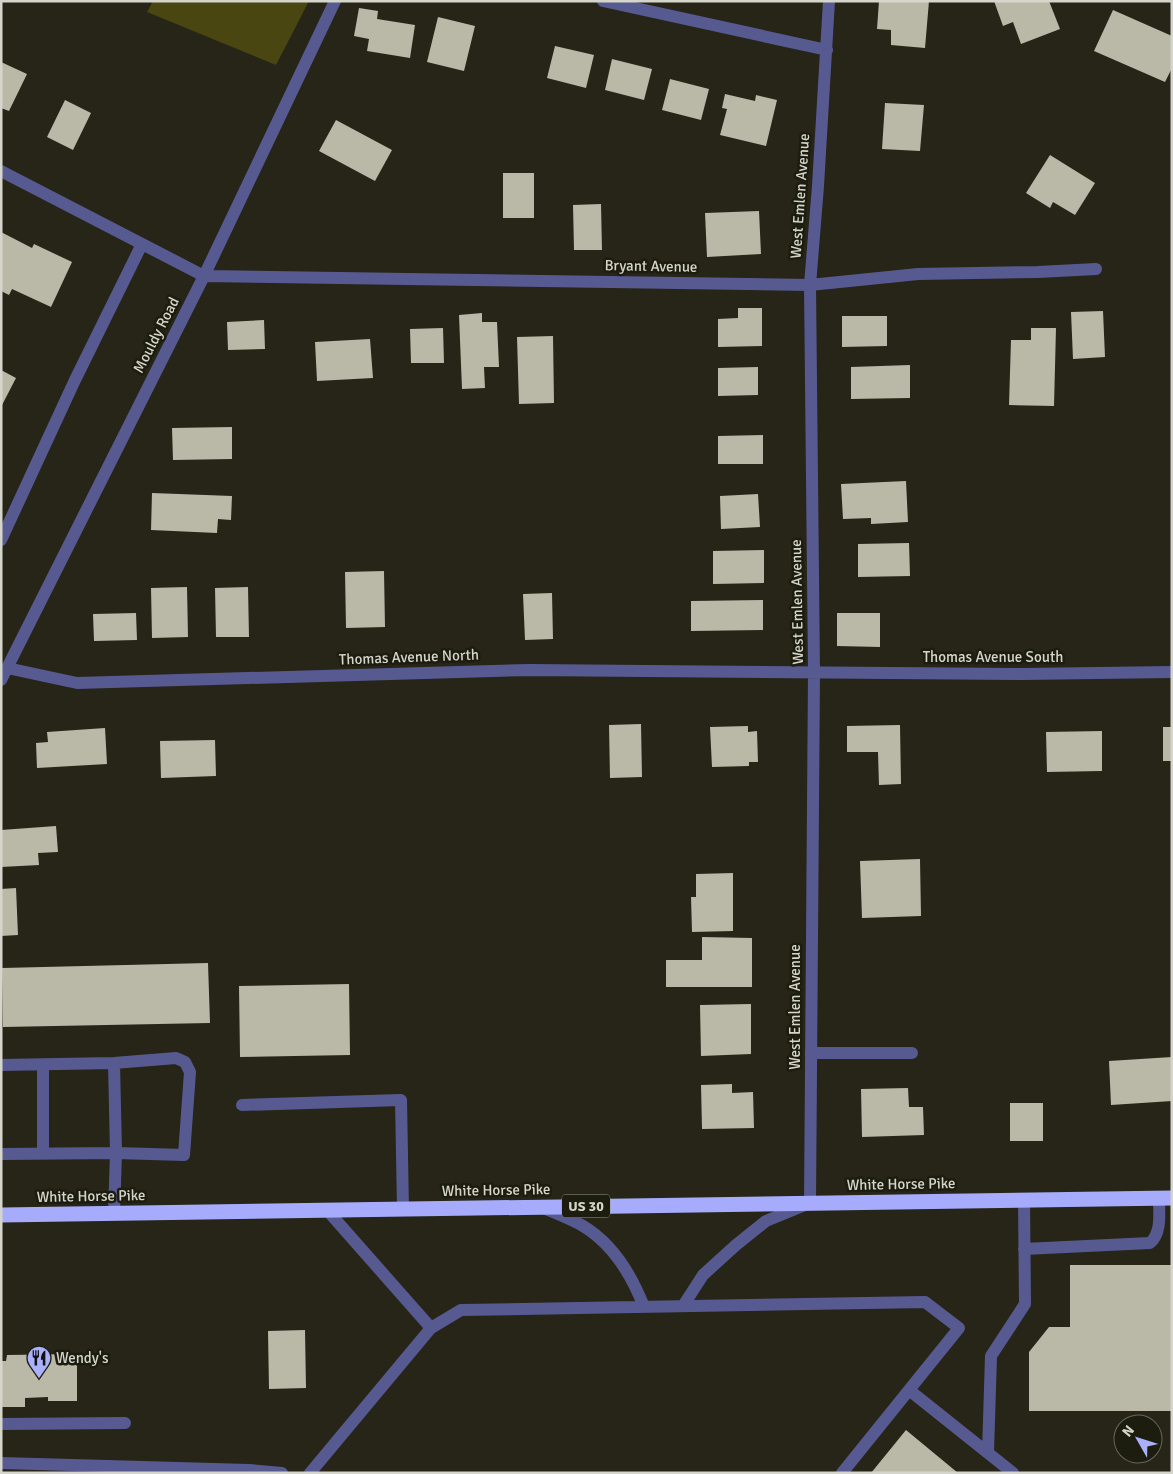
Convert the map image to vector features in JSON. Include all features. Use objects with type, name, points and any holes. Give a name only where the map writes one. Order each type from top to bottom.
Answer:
[{"type":"highway","name":"White Horse Pike","points":[[1,1214],[114,1214],[1166,1198]]},
{"type":"street","name":"Mouldy Road","points":[[1,680],[4,666],[204,276],[335,1]]},
{"type":"street","points":[[603,1],[826,50]]},
{"type":"street","name":"West Emlen Avenue","points":[[810,1203],[814,672],[810,285],[829,1]]},
{"type":"street","points":[[1,171],[204,276]]},
{"type":"street","points":[[1,540],[75,380],[142,244]]},
{"type":"street","name":"Bryant Avenue","points":[[204,276],[810,285],[918,274],[1096,269]]},
{"type":"street","name":"Thomas Avenue North","points":[[4,666],[77,683],[529,670],[814,672]]},
{"type":"street","name":"Thomas Avenue South","points":[[814,672],[1023,674],[1172,672]]},
{"type":"street","points":[[811,1053],[912,1053]]},
{"type":"street","points":[[1,1065],[114,1063],[176,1058],[186,1062],[190,1072],[184,1155],[116,1153],[1,1154]]},
{"type":"street","points":[[114,1063],[116,1153],[114,1214]]},
{"type":"street","points":[[43,1065],[43,1153]]},
{"type":"street","points":[[242,1105],[401,1100],[403,1209]]},
{"type":"street","points":[[1024,1249],[1150,1242],[1155,1239],[1158,1232],[1166,1198]]},
{"type":"street","points":[[988,1452],[991,1356],[1025,1304],[1024,1200]]},
{"type":"street","points":[[683,1306],[703,1275],[736,1245],[766,1221],[810,1203]]},
{"type":"street","points":[[542,1207],[584,1227],[605,1244],[624,1266],[644,1307]]},
{"type":"street","points":[[327,1210],[431,1328]]},
{"type":"street","points":[[310,1473],[431,1328],[461,1310],[925,1302],[959,1328],[842,1473]]},
{"type":"street","points":[[909,1390],[1013,1473]]},
{"type":"street","points":[[1,1424],[125,1424]]},
{"type":"street","points":[[3,1466],[282,1473]]},
{"type":"shaded area","points":[[153,1],[309,1],[276,65],[147,12]]},
{"type":"building","points":[[879,1],[929,1],[925,48],[891,45],[891,30],[877,29]]},
{"type":"building","points":[[994,1],[1049,1],[1060,29],[1021,44],[1013,22],[1003,26]]},
{"type":"building","points":[[359,8],[378,11],[377,19],[415,25],[410,58],[367,51],[369,39],[354,36]]},
{"type":"building","points":[[1113,10],[1172,36],[1172,68],[1165,82],[1094,51]]},
{"type":"building","points":[[438,17],[475,26],[464,71],[427,62]]},
{"type":"building","points":[[555,46],[594,55],[586,88],[547,78]]},
{"type":"building","points":[[612,59],[652,69],[644,100],[605,90]]},
{"type":"building","points":[[1,62],[27,74],[9,111],[1,108]]},
{"type":"building","points":[[670,79],[709,89],[701,120],[662,110]]},
{"type":"building","points":[[725,94],[755,101],[756,95],[777,100],[766,146],[720,135],[727,109],[722,108]]},
{"type":"building","points":[[65,100],[91,113],[73,150],[47,137]]},
{"type":"building","points":[[885,103],[924,105],[920,151],[882,149]]},
{"type":"building","points":[[336,120],[392,150],[375,181],[319,151]]},
{"type":"building","points":[[1050,155],[1095,183],[1075,215],[1053,202],[1050,208],[1026,193]]},
{"type":"building","points":[[503,173],[534,173],[534,218],[503,218]]},
{"type":"building","points":[[601,204],[602,250],[574,250],[573,205]]},
{"type":"building","points":[[759,211],[761,254],[707,257],[705,213]]},
{"type":"building","points":[[1,232],[32,248],[34,244],[72,262],[51,307],[12,289],[9,295],[1,291]]},
{"type":"building","points":[[738,308],[762,308],[762,346],[718,347],[718,319],[738,318]]},
{"type":"building","points":[[1103,311],[1105,357],[1073,359],[1071,312]]},
{"type":"building","points":[[482,313],[482,322],[497,322],[499,367],[484,367],[485,388],[462,389],[459,315]]},
{"type":"building","points":[[842,316],[887,316],[887,346],[842,347]]},
{"type":"building","points":[[264,320],[265,349],[228,350],[227,322]]},
{"type":"building","points":[[443,328],[444,363],[411,363],[410,329]]},
{"type":"building","points":[[1031,328],[1056,328],[1054,406],[1009,405],[1011,340],[1031,340]]},
{"type":"building","points":[[553,336],[554,403],[519,404],[517,337]]},
{"type":"building","points":[[370,339],[373,378],[317,381],[315,342]]},
{"type":"building","points":[[910,365],[910,398],[851,399],[851,367]]},
{"type":"building","points":[[758,367],[758,395],[718,396],[718,368]]},
{"type":"building","points":[[1,370],[16,378],[1,407]]},
{"type":"building","points":[[232,427],[232,459],[173,460],[172,428]]},
{"type":"building","points":[[763,435],[763,464],[718,464],[718,436]]},
{"type":"building","points":[[906,481],[908,522],[871,524],[871,518],[843,519],[841,484]]},
{"type":"building","points":[[152,493],[232,496],[231,520],[218,519],[217,533],[151,530]]},
{"type":"building","points":[[758,494],[760,527],[721,529],[720,496]]},
{"type":"building","points":[[909,543],[910,576],[858,577],[858,544]]},
{"type":"building","points":[[764,550],[764,583],[713,584],[713,551]]},
{"type":"building","points":[[384,571],[385,627],[346,628],[345,572]]},
{"type":"building","points":[[187,587],[188,637],[152,638],[151,588]]},
{"type":"building","points":[[248,587],[249,637],[216,637],[215,588]]},
{"type":"building","points":[[552,593],[553,639],[525,640],[523,594]]},
{"type":"building","points":[[763,600],[763,630],[691,631],[691,601]]},
{"type":"building","points":[[136,613],[137,640],[94,641],[93,614]]},
{"type":"building","points":[[837,613],[880,613],[880,647],[837,646]]},
{"type":"building","points":[[641,724],[642,777],[610,778],[609,725]]},
{"type":"building","points":[[900,725],[901,784],[879,785],[878,752],[847,752],[847,726]]},
{"type":"building","points":[[748,726],[748,732],[757,731],[758,762],[749,762],[749,766],[712,767],[710,727]]},
{"type":"building","points":[[1163,727],[1172,727],[1172,761],[1163,761]]},
{"type":"building","points":[[105,728],[107,764],[37,768],[36,743],[48,742],[47,732]]},
{"type":"building","points":[[1102,731],[1102,771],[1047,772],[1046,732]]},
{"type":"building","points":[[215,740],[216,776],[161,778],[160,741]]},
{"type":"building","points":[[56,826],[58,852],[38,853],[39,865],[1,867],[1,830]]},
{"type":"building","points":[[920,859],[921,916],[862,918],[860,861]]},
{"type":"building","points":[[733,873],[733,931],[692,932],[691,897],[696,897],[696,874]]},
{"type":"building","points":[[16,888],[18,935],[1,936],[1,889]]},
{"type":"building","points":[[702,937],[752,938],[752,987],[666,987],[666,960],[702,960]]},
{"type":"building","points":[[208,963],[210,1023],[3,1027],[2,968]]},
{"type":"building","points":[[349,984],[350,1055],[240,1057],[239,986]]},
{"type":"building","points":[[751,1004],[751,1054],[701,1056],[700,1005]]},
{"type":"building","points":[[1172,1057],[1172,1101],[1111,1105],[1109,1061]]},
{"type":"building","points":[[732,1084],[732,1093],[753,1092],[754,1128],[702,1129],[701,1085]]},
{"type":"building","points":[[908,1088],[909,1107],[923,1107],[924,1135],[862,1137],[861,1089]]},
{"type":"building","points":[[1010,1103],[1043,1103],[1043,1141],[1010,1141]]},
{"type":"building","points":[[1070,1265],[1172,1265],[1172,1411],[1029,1411],[1029,1352],[1049,1327],[1070,1327]]},
{"type":"building","points":[[305,1330],[306,1388],[269,1389],[268,1331]]},
{"type":"building","name":"Wendy's","points":[[77,1354],[77,1401],[48,1401],[48,1397],[25,1398],[25,1407],[1,1407],[1,1361],[6,1361],[7,1355]]},
{"type":"building","points":[[906,1430],[958,1473],[871,1473]]},
{"type":"place","name":"Wendy's","points":[[39,1379]]}]
